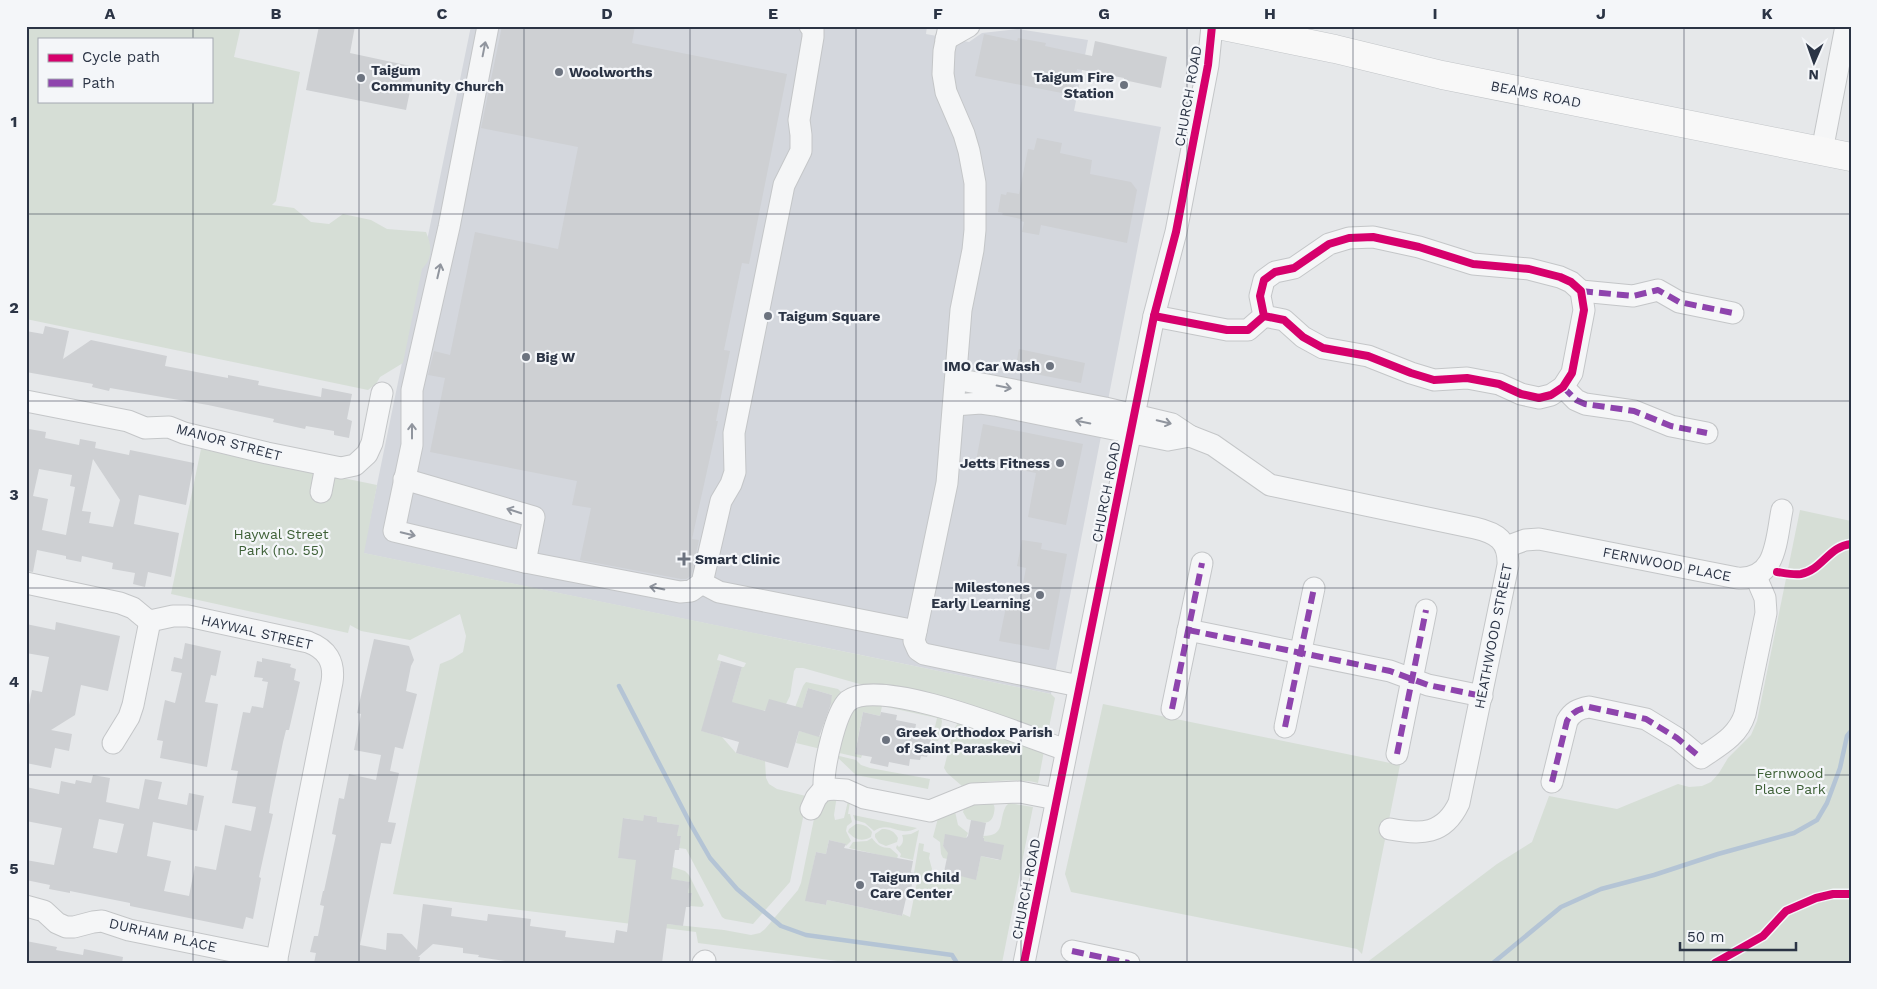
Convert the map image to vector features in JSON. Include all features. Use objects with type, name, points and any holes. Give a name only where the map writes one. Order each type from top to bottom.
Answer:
[{"type":"main road","name":"BEAMS ROAD","points":[[1223,26],[1334,49],[1442,75],[1851,157]]},
{"type":"street","points":[[488,26],[449,228],[412,390],[412,445],[394,531],[525,562],[680,592],[691,591],[702,583],[720,501],[731,484],[735,472],[734,433],[784,185],[801,151],[802,135],[798,120],[813,37],[810,26]]},
{"type":"street","points":[[969,26],[947,32],[943,63],[944,83],[964,134],[975,183],[976,216],[973,250],[961,310],[946,483],[914,641],[924,654],[1079,686]]},
{"type":"street","name":"CHURCH ROAD","points":[[1024,963],[1154,316],[1178,222],[1208,65],[1212,26]]},
{"type":"street","points":[[1822,151],[1846,26]]},
{"type":"street","points":[[1349,238],[1373,238],[1420,247],[1473,264],[1529,269],[1560,277],[1571,282],[1580,291],[1584,310],[1572,373],[1563,387],[1551,395],[1539,398],[1521,394],[1500,384],[1467,378],[1434,380],[1368,356],[1323,348],[1302,337],[1284,320],[1264,316],[1260,296],[1264,280],[1275,272],[1294,268],[1329,244],[1349,238]]},
{"type":"street","points":[[1580,291],[1633,296],[1658,290],[1679,302],[1733,313]]},
{"type":"street","points":[[1154,316],[1227,330],[1248,330],[1264,316]]},
{"type":"street","points":[[956,379],[1086,404],[1133,424]]},
{"type":"street","points":[[1563,387],[1576,400],[1585,404],[1634,411],[1671,426],[1707,433]]},
{"type":"street","name":"MANOR STREET","points":[[26,401],[128,421],[145,428],[169,427],[184,433],[326,466],[348,467],[360,462],[367,454],[372,443],[382,393]]},
{"type":"street","points":[[954,405],[996,404],[1133,424]]},
{"type":"street","name":"HEATHWOOD STREET","points":[[1133,424],[1168,440],[1190,436],[1213,445],[1270,485],[1484,530],[1496,535],[1506,548],[1508,565],[1462,790],[1455,811],[1449,819],[1432,830],[1416,833],[1390,829]]},
{"type":"street","points":[[321,492],[326,466]]},
{"type":"street","points":[[404,479],[534,517],[525,562]]},
{"type":"street","points":[[1552,782],[1567,721],[1571,714],[1582,708],[1589,707],[1646,719],[1677,738],[1701,758],[1729,739],[1742,723],[1745,714],[1766,613],[1765,598],[1756,577],[1764,571],[1772,559],[1782,510]]},
{"type":"street","name":"FERNWOOD PLACE","points":[[1506,548],[1525,540],[1539,539],[1737,578],[1756,577]]},
{"type":"street","points":[[1172,709],[1202,563]]},
{"type":"street","points":[[26,583],[120,602],[133,608],[150,621],[133,705],[127,721],[113,743]]},
{"type":"street","points":[[702,583],[719,592],[916,631]]},
{"type":"street","points":[[1286,727],[1314,588]]},
{"type":"street","points":[[1397,754],[1426,610]]},
{"type":"street","name":"HAYWAL STREET","points":[[150,621],[173,616],[188,616],[308,642],[325,651],[331,662],[333,669],[332,682],[276,962]]},
{"type":"street","points":[[1188,630],[1390,671],[1428,685],[1482,696]]},
{"type":"street","points":[[831,789],[824,784],[824,770],[829,750],[841,712],[848,701],[859,696],[892,695],[915,700],[951,710],[1066,750]]},
{"type":"street","points":[[811,809],[822,791],[831,789],[846,790],[864,798],[930,812],[972,794],[1020,792],[1056,799]]},
{"type":"street","name":"DURHAM PLACE","points":[[26,906],[44,911],[57,923],[66,927],[74,928],[102,921],[129,930],[276,962]]},
{"type":"street","points":[[1072,951],[1129,963]]},
{"type":"shaded area","name":"Taigum Square","points":[[471,26],[927,26],[926,34],[969,42],[982,33],[1018,29],[1088,40],[1074,111],[1161,127],[1051,694],[363,553]]},
{"type":"green space","points":[[26,26],[241,26],[234,57],[300,72],[276,201],[272,205],[294,208],[311,222],[329,224],[343,214],[371,220],[387,229],[426,232],[429,242],[430,256],[422,269],[403,363],[380,377],[376,384],[368,390],[26,319]]},
{"type":"green space","name":"Haywal Street Park (no. 55)","points":[[201,449],[377,485],[364,553],[1051,694],[1055,698],[1047,737],[803,668],[796,668],[790,696],[786,704],[726,722],[742,667],[746,663],[719,654],[717,660],[721,661],[702,731],[722,737],[736,753],[765,761],[766,778],[769,784],[777,789],[810,797],[805,808],[790,882],[753,924],[722,917],[686,849],[679,848],[681,836],[677,836],[678,825],[657,822],[657,817],[644,815],[643,826],[636,820],[624,818],[618,858],[631,859],[632,854],[685,871],[689,875],[704,905],[702,907],[690,906],[692,893],[688,893],[689,882],[668,879],[658,923],[724,930],[751,935],[760,933],[765,929],[798,890],[816,809],[820,802],[837,795],[835,820],[844,818],[848,801],[850,802],[848,814],[850,814],[852,822],[847,826],[846,831],[851,841],[846,846],[845,844],[829,840],[826,854],[816,852],[806,901],[826,905],[827,900],[902,916],[903,914],[910,917],[918,877],[914,876],[914,873],[919,843],[924,844],[923,851],[930,853],[929,858],[932,869],[927,882],[933,883],[944,872],[976,879],[981,856],[998,860],[1001,858],[1001,845],[984,841],[983,836],[995,833],[998,830],[1006,806],[1009,803],[1033,807],[1002,963],[853,963],[698,943],[696,932],[393,894],[440,664],[463,652],[466,636],[460,614],[410,640],[361,631],[350,625],[348,633],[171,594]]},
{"type":"green space","name":"Fernwood Place Park","points":[[1800,510],[1851,521],[1851,963],[1366,963],[1497,864],[1532,842],[1549,796],[1617,809],[1678,784],[1689,787],[1702,786],[1711,782],[1728,758],[1751,735],[1757,721]]},
{"type":"green space","points":[[806,682],[838,689],[841,692],[821,749],[796,743],[799,731],[823,737],[831,704],[832,695],[808,688],[800,715],[793,713]]},
{"type":"green space","points":[[865,701],[941,716],[942,722],[938,741],[932,740],[937,718],[882,706],[880,716],[863,712],[855,753],[862,755],[861,758],[835,752],[846,715]]},
{"type":"green space","points":[[1103,704],[1400,765],[1362,954],[1357,949],[1071,892],[1065,874]]},
{"type":"green space","points":[[958,723],[1044,751],[1038,783],[1031,781],[1000,781],[962,786],[944,768],[954,729]]},
{"type":"green space","points":[[835,755],[856,760],[861,765],[870,768],[930,779],[928,789],[856,775]]},
{"type":"green space","points":[[992,802],[994,813],[990,821],[984,823],[967,819],[963,812],[965,805]]},
{"type":"green space","points":[[954,807],[958,825],[968,833],[966,838],[945,836],[943,846],[957,861],[943,858],[940,842],[933,837],[938,818]]},
{"type":"green space","points":[[853,815],[917,828],[905,831],[885,827],[874,831],[865,823],[855,820]]},
{"type":"green space","points":[[856,824],[869,828],[872,832],[871,837],[862,840],[851,835],[848,832],[849,829]]},
{"type":"green space","points":[[882,829],[893,832],[898,838],[897,842],[886,846],[879,843],[875,834]]},
{"type":"green space","points":[[919,830],[913,860],[900,857],[901,854],[896,848],[897,845],[899,847],[902,843],[902,835],[911,834]]},
{"type":"green space","points":[[872,838],[880,846],[890,848],[898,855],[897,859],[849,848],[853,842],[867,841]]},
{"type":"building","name":"Taigum Community Church","points":[[319,26],[355,26],[350,53],[415,67],[406,110],[306,90]]},
{"type":"building","points":[[502,26],[635,26],[632,43],[787,74],[749,264],[742,263],[724,350],[730,351],[716,421],[718,421],[692,539],[699,540],[691,576],[686,579],[580,560],[591,508],[572,505],[577,481],[430,452],[445,378],[428,375],[434,351],[450,355],[475,232],[558,249],[578,147],[481,128]]},
{"type":"building","points":[[984,34],[1017,41],[1018,38],[1046,43],[1045,46],[1092,56],[1095,41],[1167,57],[1161,88],[1124,80],[1124,78],[1077,69],[1072,95],[975,76]]},
{"type":"building","points":[[1037,138],[1062,143],[1060,153],[1092,160],[1090,174],[1131,182],[1137,190],[1127,243],[1041,225],[1039,235],[1022,232],[1024,222],[1021,219],[1002,215],[1003,213],[998,212],[1001,194],[1006,195],[1007,192],[1019,194],[1028,149],[1034,150]]},
{"type":"building","points":[[45,326],[69,331],[63,359],[91,340],[167,356],[165,366],[228,378],[228,375],[259,381],[258,385],[321,397],[322,388],[352,394],[347,419],[352,421],[349,438],[334,435],[334,431],[306,426],[305,429],[273,422],[274,419],[208,405],[110,388],[109,391],[92,387],[93,384],[26,372],[26,331],[43,334]]},
{"type":"building","name":"IMO Car Wash","points":[[1019,349],[1085,363],[1081,383],[1015,370]]},
{"type":"building","points":[[983,424],[1083,444],[1066,525],[1028,517],[1036,473],[976,461]]},
{"type":"building","points":[[29,429],[46,432],[45,438],[79,445],[80,439],[96,442],[95,448],[129,455],[130,450],[194,463],[186,505],[139,495],[134,524],[179,533],[171,577],[148,572],[145,587],[133,584],[135,573],[112,569],[113,563],[82,556],[81,562],[66,559],[66,556],[37,550],[33,572],[26,571],[26,433],[28,434]],"holes":[[[93,459],[120,500],[113,527],[89,523],[91,512],[82,511]],[[39,469],[72,475],[70,486],[75,487],[66,535],[42,530],[48,499],[33,496]]]},
{"type":"building","name":"Milestones Early Learning","points":[[1022,540],[1042,543],[1041,549],[1067,554],[1049,650],[999,641],[1008,597],[1020,599],[1026,568],[1017,566]]},
{"type":"building","points":[[56,622],[120,636],[108,691],[81,685],[75,715],[51,730],[72,734],[69,751],[55,748],[51,768],[26,763],[29,744],[26,744],[26,720],[32,690],[42,692],[49,657],[26,653],[26,624],[55,630]]},
{"type":"building","points":[[374,639],[409,646],[414,660],[406,691],[417,694],[403,749],[395,747],[390,771],[399,773],[388,822],[396,823],[391,844],[381,843],[360,945],[386,950],[387,933],[402,934],[417,950],[423,904],[452,908],[451,916],[487,921],[488,914],[531,919],[530,926],[566,931],[565,937],[614,943],[616,930],[627,932],[636,860],[618,858],[623,818],[643,821],[644,815],[657,817],[657,822],[679,825],[677,836],[681,836],[679,850],[675,850],[671,879],[690,882],[688,893],[692,893],[690,907],[686,907],[683,926],[667,924],[662,963],[519,963],[478,957],[479,955],[463,953],[463,948],[433,944],[418,957],[420,957],[419,963],[314,963],[316,953],[310,952],[314,936],[318,936],[324,906],[320,905],[336,835],[332,834],[339,798],[344,799],[349,774],[376,780],[381,755],[354,750],[361,714],[357,713]]},
{"type":"building","points":[[185,643],[221,651],[216,676],[211,675],[205,702],[218,704],[207,767],[160,758],[163,741],[157,740],[165,700],[175,703],[182,673],[171,671],[174,657],[182,659]]},
{"type":"building","points":[[262,658],[291,664],[290,667],[296,669],[294,680],[300,682],[289,730],[286,730],[283,742],[271,800],[269,813],[273,814],[259,877],[261,878],[253,919],[246,917],[243,929],[130,906],[130,903],[70,891],[70,893],[49,889],[50,885],[26,880],[26,860],[54,865],[62,828],[26,821],[26,787],[59,794],[61,781],[75,784],[76,780],[91,783],[93,775],[110,778],[106,802],[139,809],[145,779],[162,782],[158,799],[187,805],[189,793],[204,796],[197,831],[153,822],[147,856],[171,861],[164,891],[189,896],[195,866],[216,870],[225,825],[251,831],[256,807],[232,803],[238,771],[231,770],[243,712],[250,713],[252,706],[263,708],[268,682],[262,681],[263,678],[254,677],[257,661],[262,662]],"holes":[[[99,819],[124,824],[117,853],[93,848]]]},
{"type":"building","points":[[721,661],[742,667],[732,702],[765,711],[769,699],[802,708],[808,688],[832,695],[831,704],[819,737],[799,731],[788,768],[736,753],[739,742],[701,731]]},
{"type":"building","points":[[863,712],[880,716],[881,712],[897,715],[896,720],[916,724],[915,731],[925,733],[924,737],[931,739],[927,757],[921,756],[920,760],[910,759],[909,766],[889,762],[888,767],[870,763],[872,757],[855,754]]},
{"type":"building","points":[[971,820],[986,823],[984,841],[1004,845],[1001,860],[981,856],[976,880],[944,872],[948,853],[943,846],[945,834],[966,838]]},
{"type":"building","name":"Taigum Child Care Center","points":[[829,840],[846,844],[844,848],[913,861],[911,872],[914,873],[910,895],[907,894],[902,916],[827,900],[826,905],[805,901],[816,852],[826,854]]},
{"type":"building","points":[[26,941],[57,947],[56,950],[83,955],[84,949],[123,957],[122,963],[26,963]]},
{"type":"waterway","points":[[619,686],[710,858],[737,889],[781,926],[806,935],[952,955],[957,963]]},
{"type":"waterway","points":[[1493,963],[1561,907],[1601,889],[1794,833],[1817,820],[1827,803],[1840,768],[1847,736],[1851,731]]},
{"type":"marked path","points":[[1581,291],[1633,296],[1658,290],[1679,302],[1733,313]]},
{"type":"marked path","points":[[1563,387],[1576,400],[1585,404],[1634,411],[1671,426],[1707,433]]},
{"type":"marked path","points":[[1172,709],[1202,563]]},
{"type":"marked path","points":[[1285,727],[1314,588]]},
{"type":"marked path","points":[[1397,754],[1426,610]]},
{"type":"marked path","points":[[1188,630],[1390,671],[1428,685],[1482,696]]},
{"type":"marked path","points":[[1552,782],[1567,721],[1576,711],[1589,707],[1646,719],[1677,738],[1701,758]]},
{"type":"marked path","points":[[1072,951],[1129,963]]},
{"type":"cycle path","points":[[1024,963],[1154,316],[1176,232],[1208,65],[1212,26]]},
{"type":"cycle path","points":[[1154,316],[1227,330],[1248,330],[1264,316],[1260,296],[1264,280],[1275,272],[1294,268],[1329,244],[1349,238],[1373,237],[1419,247],[1473,264],[1529,269],[1560,277],[1571,282],[1581,291],[1584,310],[1572,373],[1563,387],[1551,395],[1539,398],[1521,394],[1499,384],[1467,378],[1434,380],[1368,356],[1323,348],[1303,337],[1284,320],[1264,316]]},
{"type":"cycle path","points":[[1777,572],[1789,574],[1808,572],[1837,549],[1851,544]]},
{"type":"cycle path","points":[[1715,963],[1763,936],[1786,911],[1816,898],[1833,894],[1851,894]]},
{"type":"place","name":"Woolworths","points":[[559,72]]},
{"type":"place","name":"Taigum Community Church","points":[[361,78]]},
{"type":"place","name":"Taigum Fire Station","points":[[1124,85]]},
{"type":"place","name":"Taigum Square","points":[[768,316]]},
{"type":"place","name":"Big W","points":[[526,357]]},
{"type":"place","name":"IMO Car Wash","points":[[1050,366]]},
{"type":"place","name":"Jetts Fitness","points":[[1060,463]]},
{"type":"place","name":"Smart Clinic","points":[[684,559]]},
{"type":"place","name":"Milestones Early Learning","points":[[1040,595]]},
{"type":"place","name":"Greek Orthodox Parish of Saint Paraskevi","points":[[886,740]]},
{"type":"place","name":"Taigum Child Care Center","points":[[860,885]]}]
